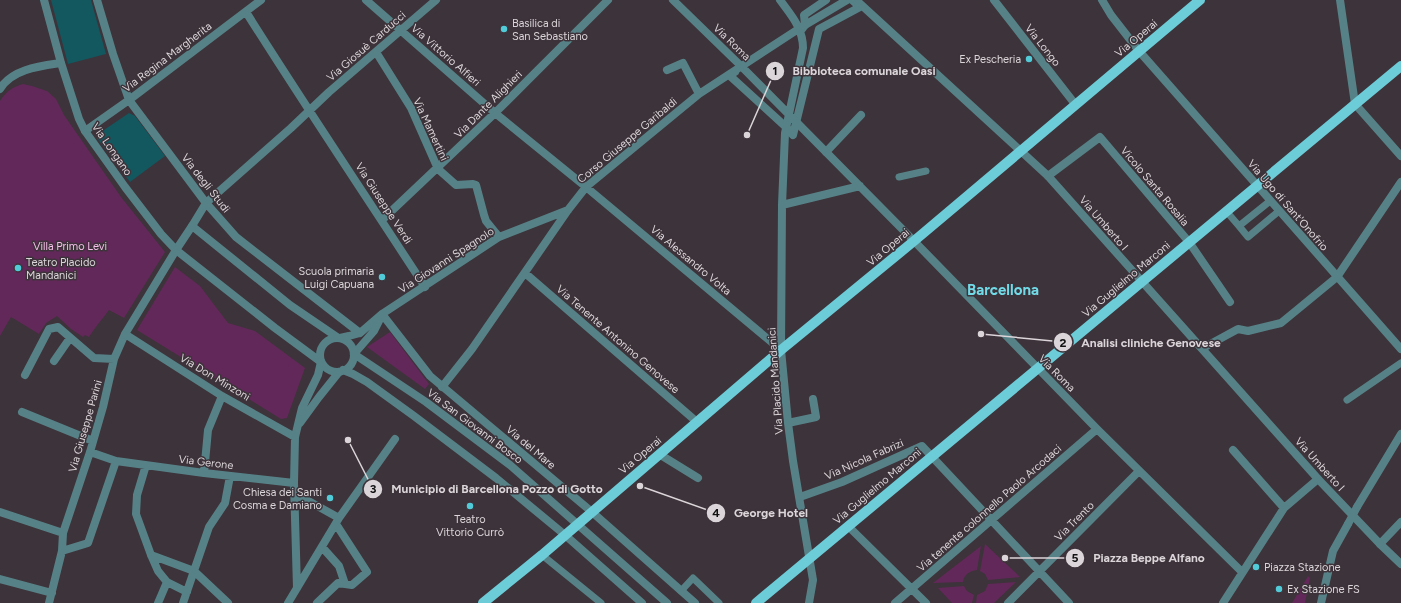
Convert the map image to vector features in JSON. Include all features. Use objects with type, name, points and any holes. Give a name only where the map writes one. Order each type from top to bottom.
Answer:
[{"type":"main road","name":"Via Operai","points":[[483,603],[578,524],[781,350],[914,241],[1200,0]]},
{"type":"main road","name":"Via Guglielmo Marconi","points":[[756,603],[1401,66]]},
{"type":"street","name":"Via Longano","points":[[44,0],[61,63],[79,119],[85,131],[125,187],[161,234],[176,250]]},
{"type":"street","name":"Via degli Studi","points":[[98,0],[113,54],[129,100],[206,203],[236,237],[360,333]]},
{"type":"street","name":"Via Regina Margherita","points":[[85,131],[129,100],[261,0]]},
{"type":"street","name":"Via Vittorio Alfieri","points":[[366,0],[495,113],[586,187]]},
{"type":"street","name":"Via Giosuè Carducci","points":[[206,203],[310,111],[329,92],[436,0]]},
{"type":"street","name":"Via Dante Alighieri","points":[[382,220],[438,169],[608,0]]},
{"type":"street","name":"Via Roma","points":[[673,0],[860,186],[1097,429],[1242,572]]},
{"type":"street","points":[[780,0],[802,28]]},
{"type":"street","points":[[802,28],[804,15],[826,0]]},
{"type":"street","name":"Corso Giuseppe Garibaldi","points":[[442,387],[472,349],[568,210],[586,187],[699,94],[847,0]]},
{"type":"street","points":[[742,67],[729,75],[786,127],[792,135],[819,29],[860,7],[852,0]]},
{"type":"street","name":"Via Umberto I","points":[[856,0],[1048,176],[1203,348],[1318,479],[1401,564]]},
{"type":"street","name":"Via Longo","points":[[994,0],[1075,104]]},
{"type":"street","name":"Via Ugo di Sant'Onofrio","points":[[1102,0],[1111,15],[1139,51],[1256,186],[1401,349]]},
{"type":"street","points":[[1340,0],[1355,104],[1401,156]]},
{"type":"street","name":"Via Giuseppe Verdi","points":[[246,12],[296,92],[324,131],[425,287]]},
{"type":"street","name":"Via Placido Mandanici","points":[[802,28],[803,48],[788,115],[783,154],[781,350],[788,423],[813,580],[809,603]]},
{"type":"street","name":"Via Mamertini","points":[[376,52],[411,108],[438,169],[456,185],[476,185],[486,221],[499,237]]},
{"type":"street","points":[[0,89],[9,78],[16,74],[61,63]]},
{"type":"street","points":[[667,70],[683,63],[699,94]]},
{"type":"street","points":[[826,152],[861,115]]},
{"type":"street","name":"Vicolo Santa Rosalia","points":[[1048,176],[1100,137],[1189,242],[1230,302]]},
{"type":"street","points":[[1203,348],[1238,329],[1248,331],[1280,323],[1337,277],[1401,182]]},
{"type":"street","points":[[782,206],[860,186]]},
{"type":"street","name":"Via Alessandro Volta","points":[[586,187],[781,350]]},
{"type":"street","name":"Via Giuseppe Parini","points":[[49,603],[62,551],[64,533],[103,407],[114,359],[125,334],[206,203]]},
{"type":"street","name":"Via Giovanni Spagnolo","points":[[338,338],[360,333],[382,314],[499,237],[568,210]]},
{"type":"street","points":[[192,226],[290,305],[338,338],[345,340],[350,344],[354,354]]},
{"type":"street","points":[[176,250],[275,328],[321,362],[329,370],[353,374],[367,382],[496,478],[565,535],[642,603]]},
{"type":"street","name":"Via Tenente Antonino Genovese","points":[[525,273],[697,422]]},
{"type":"street","points":[[298,427],[319,397],[341,371],[351,364],[354,354],[374,331],[382,314]]},
{"type":"street","name":"Via del Mare","points":[[382,314],[430,376],[592,512],[695,603]]},
{"type":"street","points":[[25,375],[49,329],[58,327],[94,358],[114,359]]},
{"type":"street","name":"Via Don Minzoni","points":[[125,334],[222,396],[295,437]]},
{"type":"street","points":[[54,361],[70,338]]},
{"type":"street","points":[[297,588],[294,493],[295,437],[302,408],[318,375],[321,362],[319,356],[321,348],[326,341],[338,338]]},
{"type":"street","name":"Via San Giovanni Bosco","points":[[354,354],[426,402],[510,465],[667,603]]},
{"type":"street","points":[[204,473],[208,430],[222,396]]},
{"type":"street","points":[[788,423],[816,417],[813,399]]},
{"type":"street","points":[[22,412],[93,441]]},
{"type":"street","name":"Via tenente colonnello Paolo Arcodaci","points":[[895,603],[1097,429]]},
{"type":"street","points":[[1321,603],[1333,551],[1357,507],[1401,434]]},
{"type":"street","points":[[288,603],[337,521],[396,439]]},
{"type":"street","name":"Via Nicola Fabrizi","points":[[800,497],[842,482],[922,446],[932,456]]},
{"type":"street","points":[[1233,450],[1284,508]]},
{"type":"street","name":"Via Gerone","points":[[90,452],[116,461],[294,483]]},
{"type":"street","points":[[659,454],[698,478]]},
{"type":"street","points":[[932,456],[1069,603]]},
{"type":"street","points":[[62,551],[88,543],[116,461]]},
{"type":"street","points":[[146,465],[137,495],[136,514],[158,571],[167,582],[187,592]]},
{"type":"street","name":"Via Trento","points":[[1008,603],[1139,471]]},
{"type":"street","points":[[183,603],[209,528],[225,503],[230,476]]},
{"type":"street","points":[[1223,603],[1284,508],[1318,479]]},
{"type":"street","points":[[294,493],[337,521],[367,572],[352,585],[338,583],[317,603]]},
{"type":"street","points":[[0,512],[64,533]]},
{"type":"street","points":[[1380,544],[1401,522]]},
{"type":"street","points":[[848,526],[926,603]]},
{"type":"street","points":[[322,547],[339,566],[345,584]]},
{"type":"street","points":[[151,555],[194,572],[228,603]]},
{"type":"street","points":[[0,579],[52,593]]},
{"type":"street","points":[[158,603],[167,582]]},
{"type":"lane","points":[[899,177],[926,171]]},
{"type":"lane","points":[[1239,226],[1270,201]]},
{"type":"lane","points":[[1226,211],[1248,237],[1279,211]]},
{"type":"lane","points":[[1347,400],[1401,363]]},
{"type":"lane","points":[[542,554],[601,603]]},
{"type":"lane","points":[[681,590],[693,578],[719,603]]},
{"type":"green space","name":"Villa Primo Levi","points":[[23,84],[47,91],[56,99],[64,115],[121,197],[165,252],[124,318],[109,310],[89,337],[85,335],[83,337],[71,329],[57,316],[46,323],[39,334],[11,317],[0,336],[0,101],[10,90]]},
{"type":"green space","points":[[175,267],[200,286],[228,323],[255,331],[305,368],[287,418],[281,419],[137,330]]},
{"type":"green space","points":[[390,332],[429,384],[425,389],[367,347]]},
{"type":"green space","points":[[985,544],[1020,577],[988,580],[985,574],[980,571]]},
{"type":"green space","points":[[981,546],[977,570],[967,574],[964,577],[963,582],[933,583]]},
{"type":"green space","points":[[1308,576],[1310,578],[1305,603],[1292,603]]},
{"type":"green space","points":[[1016,582],[994,603],[976,603],[977,595],[985,591],[988,584]]},
{"type":"green space","points":[[964,586],[967,591],[974,595],[972,603],[952,603],[938,588]]},
{"type":"water","points":[[51,0],[91,0],[106,54],[68,64]]},
{"type":"water","points":[[129,113],[135,116],[165,156],[130,182],[97,138],[98,134]]},
{"type":"place","name":"Basilica di San Sebastiano","points":[[504,29]]},
{"type":"place","name":"Ex Pescheria","points":[[1029,59]]},
{"type":"place","name":"Bibbioteca comunale Oasi","points":[[747,135]]},
{"type":"place","name":"Teatro Placido Mandanici","points":[[18,268]]},
{"type":"place","name":"Scuola primaria Luigi Capuana","points":[[382,277]]},
{"type":"place","name":"Analisi cliniche Genovese","points":[[981,334]]},
{"type":"place","name":"Municipio di Barcellona Pozzo di Gotto","points":[[348,440]]},
{"type":"place","name":"George Hotel","points":[[640,486]]},
{"type":"place","name":"Chiesa dei Santi Cosma e Damiano","points":[[330,498]]},
{"type":"place","name":"Teatro Vittorio Currò","points":[[470,506]]},
{"type":"place","name":"Piazza Beppe Alfano","points":[[1005,558]]},
{"type":"place","name":"Piazza Stazione","points":[[1256,567]]},
{"type":"place","name":"Ex Stazione FS","points":[[1279,589]]},
{"type":"district","name":"Barcellona","points":[[1003,290]]}]
